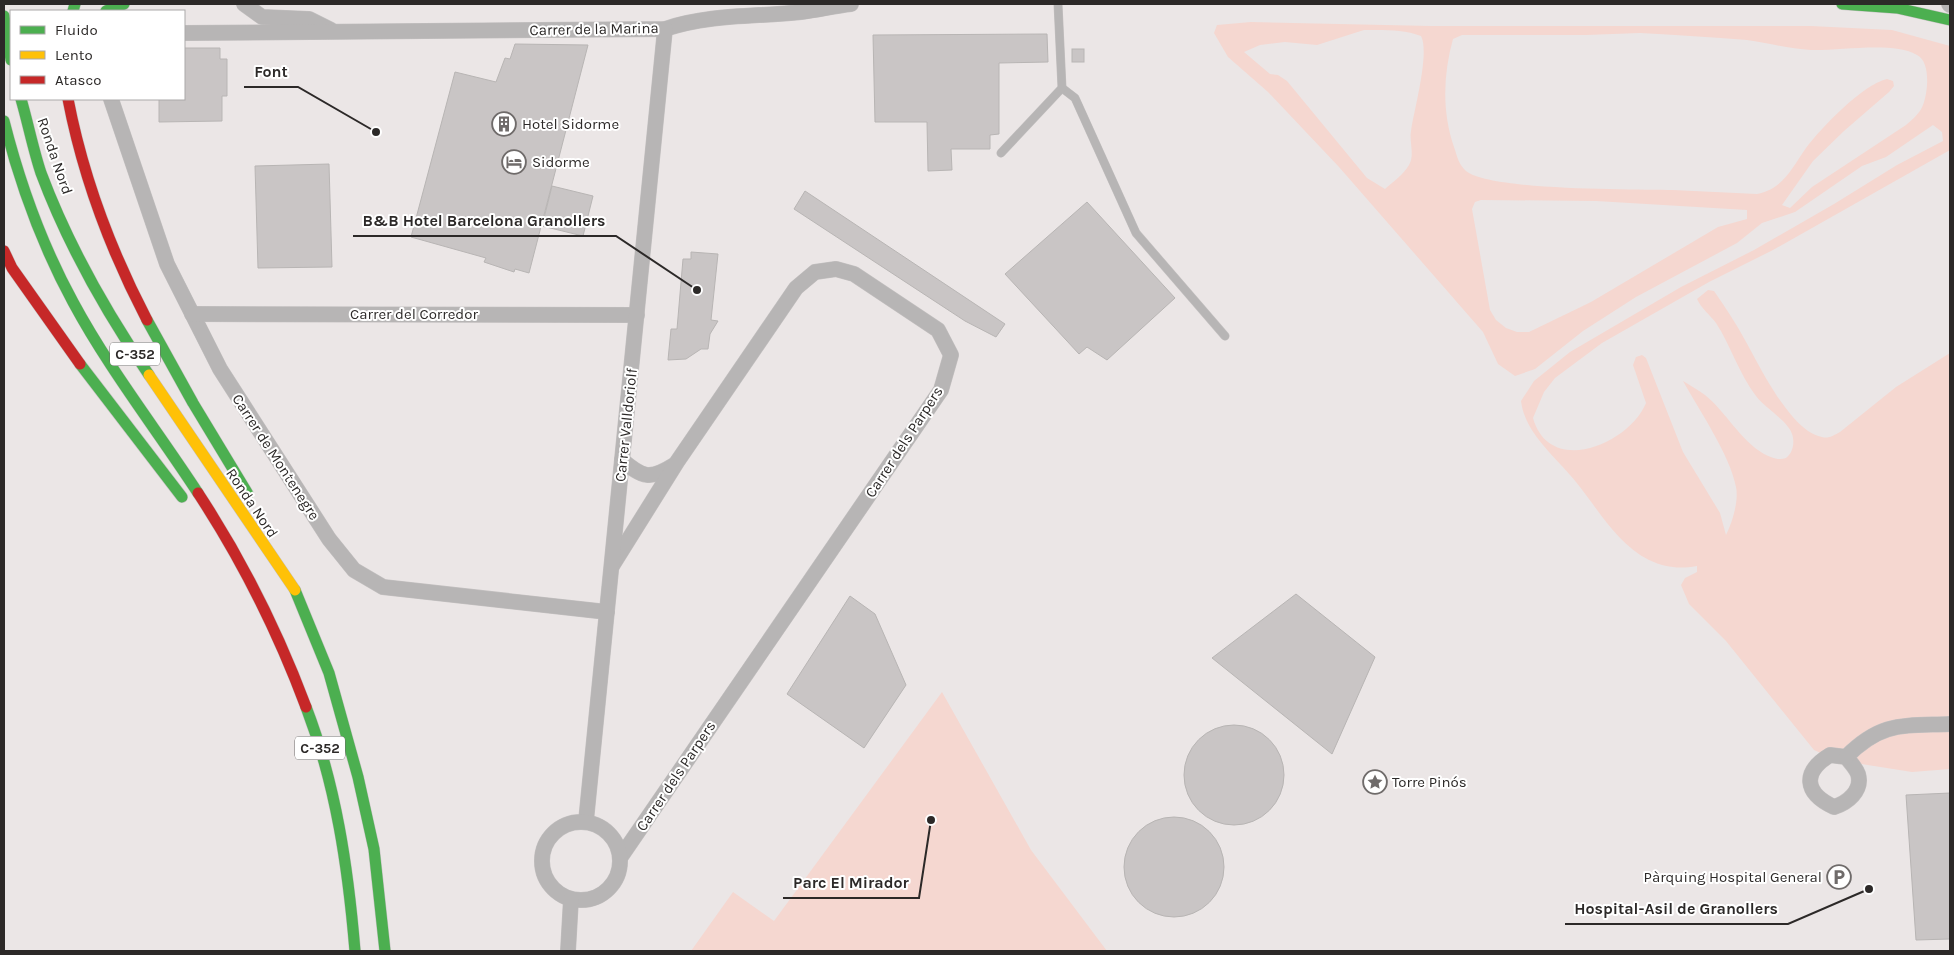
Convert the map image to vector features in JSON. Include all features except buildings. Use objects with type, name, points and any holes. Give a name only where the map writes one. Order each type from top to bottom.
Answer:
[{"type":"main road","points":[[109,10],[124,4]]},
{"type":"main road","points":[[1842,4],[1872,4],[1934,14],[1950,20]]},
{"type":"main road","points":[[4,16],[10,55]]},
{"type":"main road","name":"Ronda Nord","points":[[21,100],[41,172],[67,233],[108,314],[260,542],[294,586],[329,673],[358,777],[374,849],[384,951]]},
{"type":"main road","points":[[68,100],[87,178],[111,242],[142,310],[201,416],[254,503]]},
{"type":"main road","name":"C-352","points":[[4,121],[14,165],[49,254],[87,327],[187,476],[238,559],[303,693],[336,806],[348,879],[356,951]]},
{"type":"main road","points":[[4,251],[12,268],[62,340],[189,505]]},
{"type":"main road","points":[[201,520],[238,559]]},
{"type":"main road","points":[[266,528],[294,586]]},
{"type":"street","name":"Carrer de la Marina","points":[[244,4],[262,16],[309,19],[334,32]]},
{"type":"street","name":"Carrer de la Marina","points":[[185,33],[665,28],[688,21],[736,15],[802,12],[851,4]]},
{"type":"street","name":"Carrer Valldoriolf","points":[[586,821],[665,28]]},
{"type":"street","name":"Carrer de Montenegre","points":[[111,100],[167,264],[220,369],[328,539],[354,570],[383,587],[607,612]]},
{"type":"street","name":"Carrer dels Parpers","points":[[612,566],[677,462],[796,288],[815,272],[836,269],[854,274],[938,330],[951,355],[940,390],[620,858]]},
{"type":"street","name":"Carrer del Corredor","points":[[192,314],[636,315]]},
{"type":"street","name":"Carrer dels Parpers","points":[[622,460],[636,472],[647,475],[658,474],[677,462]]},
{"type":"street","points":[[1846,757],[1868,738],[1892,727],[1950,724]]},
{"type":"street","points":[[586,821],[602,828],[612,837],[620,858],[616,878],[603,894],[592,899],[571,899],[558,893],[549,884],[543,871],[542,857],[546,844],[552,835],[563,826],[586,821]]},
{"type":"street","points":[[568,951],[571,899]]},
{"type":"lane","points":[[1001,153],[1062,88],[1058,4]]},
{"type":"lane","points":[[1062,88],[1075,98],[1136,233],[1225,336]]},
{"type":"shaded area","points":[[1251,22],[1431,26],[1811,26],[1892,30],[1950,46],[1950,150],[1773,250],[1709,282],[1602,343],[1555,378],[1544,392],[1533,418],[1542,436],[1556,447],[1572,450],[1590,448],[1608,441],[1624,431],[1637,418],[1646,403],[1633,365],[1636,357],[1642,355],[1646,358],[1683,452],[1720,513],[1726,535],[1733,518],[1737,499],[1733,474],[1721,447],[1683,381],[1713,402],[1747,441],[1764,454],[1777,459],[1786,458],[1792,450],[1793,440],[1790,429],[1786,424],[1756,396],[1716,323],[1697,299],[1708,290],[1714,291],[1726,309],[1767,380],[1788,411],[1810,432],[1822,437],[1829,437],[1840,432],[1896,387],[1950,353],[1950,769],[1912,772],[1836,760],[1814,750],[1726,641],[1689,604],[1681,585],[1685,578],[1697,572],[1697,566],[1679,568],[1661,565],[1649,560],[1627,545],[1535,435],[1524,413],[1521,401],[1534,381],[1570,352],[1681,287],[1754,250],[1897,165],[1943,141],[1942,132],[1933,125],[1886,157],[1862,166],[1795,212],[1762,223],[1737,243],[1636,297],[1583,331],[1535,369],[1515,376],[1498,364],[1483,332],[1339,167],[1268,92],[1228,57],[1214,33],[1217,25]],"holes":[[[1364,30],[1407,32],[1421,36],[1423,44],[1423,68],[1411,131],[1411,161],[1404,172],[1385,189],[1367,178],[1287,81],[1278,75],[1270,74],[1244,52],[1260,45],[1285,42],[1317,45]],[[1640,33],[1707,37],[1747,40],[1811,50],[1895,48],[1917,55],[1925,64],[1927,78],[1926,93],[1920,111],[1906,125],[1812,187],[1790,208],[1782,205],[1813,161],[1889,92],[1894,86],[1893,81],[1887,79],[1877,83],[1855,98],[1813,139],[1780,183],[1774,188],[1757,194],[1532,186],[1481,178],[1466,171],[1460,163],[1454,147],[1447,120],[1445,93],[1447,66],[1453,39],[1462,35]],[[1481,200],[1596,201],[1747,210],[1747,219],[1718,227],[1591,302],[1529,332],[1517,332],[1506,328],[1496,320],[1490,310],[1472,209],[1475,202]]]},
{"type":"shaded area","points":[[942,692],[1031,850],[1107,951],[691,951],[733,892],[774,921]]},
{"type":"traffic: fast","points":[[73,10],[75,4]]},
{"type":"traffic: fast","points":[[109,10],[124,4]]},
{"type":"traffic: fast","points":[[1842,4],[1897,8],[1950,20]]},
{"type":"traffic: fast","points":[[4,16],[10,54]]},
{"type":"traffic: fast","points":[[21,100],[35,155],[63,226],[103,302],[149,375]]},
{"type":"traffic: fast","points":[[4,121],[17,168],[33,214],[51,259],[73,302],[102,351],[198,493]]},
{"type":"traffic: fast","points":[[147,320],[193,403],[248,494]]},
{"type":"traffic: fast","points":[[80,364],[182,497]]},
{"type":"traffic: fast","points":[[295,590],[329,673],[358,777],[374,849],[385,951]]},
{"type":"traffic: fast","points":[[306,707],[333,796],[349,888],[355,951]]},
{"type":"traffic: slow","points":[[149,375],[295,590]]},
{"type":"traffic: jam","points":[[68,100],[81,156],[99,212],[121,266],[147,320]]},
{"type":"traffic: jam","points":[[4,251],[12,268],[80,364]]},
{"type":"traffic: jam","points":[[198,493],[230,544],[258,597],[284,651],[306,707]]},
{"type":"place","name":"Hotel Sidorme","points":[[504,124]]},
{"type":"place","name":"Font","points":[[376,132]]},
{"type":"place","name":"Sidorme","points":[[514,162]]},
{"type":"place","name":"B&B Hotel Barcelona Granollers","points":[[697,290]]},
{"type":"place","name":"Torre Pinós","points":[[1375,782]]},
{"type":"place","name":"Parc El Mirador","points":[[931,820]]},
{"type":"place","name":"Pàrquing Hospital General","points":[[1839,877]]},
{"type":"place","name":"Hospital-Asil de Granollers","points":[[1869,889]]}]
